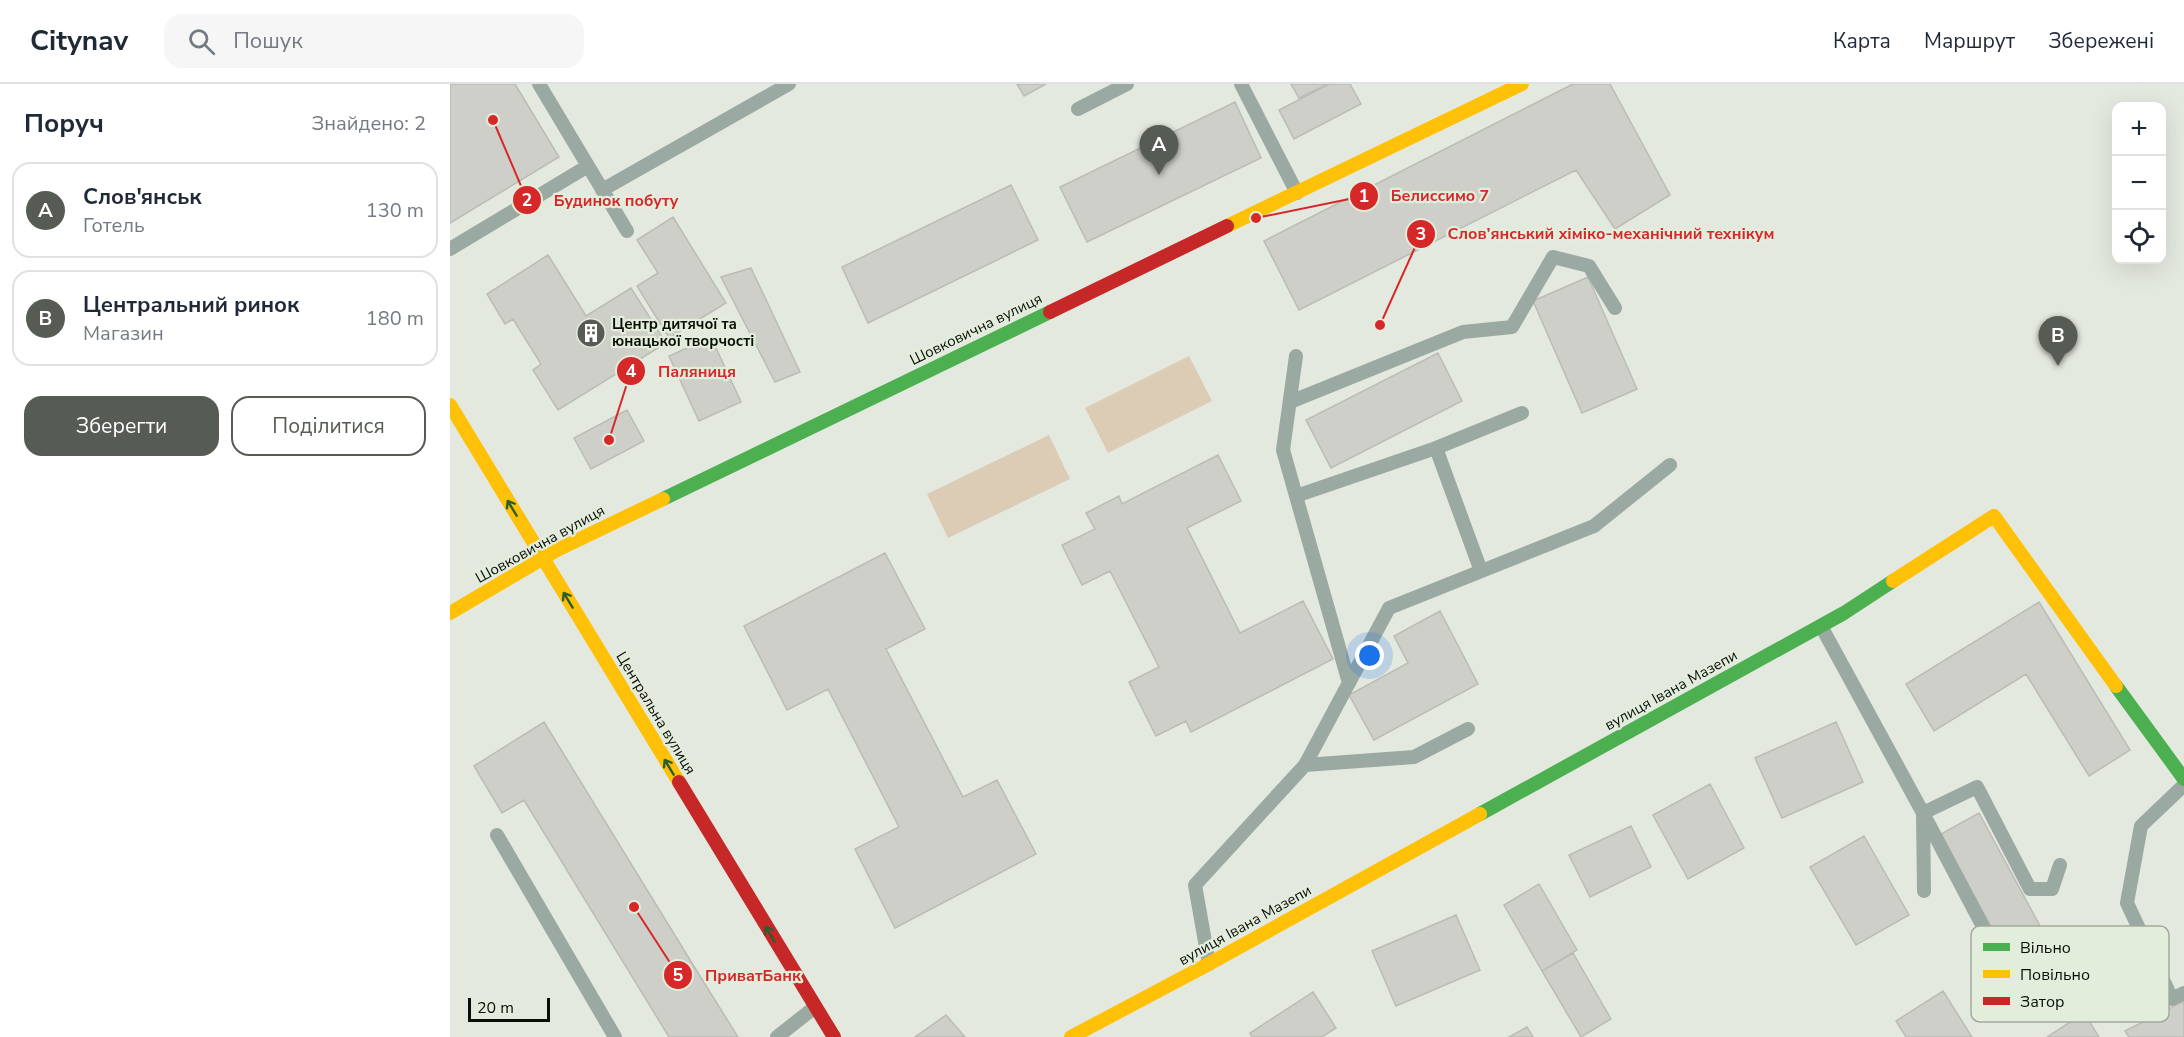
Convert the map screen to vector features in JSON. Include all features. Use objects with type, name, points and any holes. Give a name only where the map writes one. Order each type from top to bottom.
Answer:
[{"type":"street","name":"Шовковична вулиця","points":[[450,613],[542,558],[1522,84]]},
{"type":"street","name":"Центральна вулиця","points":[[450,405],[834,1037]]},
{"type":"street","name":"вулиця Івана Мазепи","points":[[1071,1037],[1209,964],[1821,626],[1994,516],[2184,779]]},
{"type":"lane","points":[[540,84],[627,231]]},
{"type":"lane","points":[[602,190],[789,84]]},
{"type":"lane","points":[[1078,109],[1127,84]]},
{"type":"lane","points":[[1241,84],[1297,193]]},
{"type":"lane","points":[[450,249],[588,166]]},
{"type":"lane","points":[[1290,402],[1463,332],[1512,327],[1553,257],[1589,266],[1615,308]]},
{"type":"lane","points":[[1296,356],[1283,450],[1349,683]]},
{"type":"lane","points":[[1296,496],[1436,448],[1522,413]]},
{"type":"lane","points":[[1436,448],[1481,571]]},
{"type":"lane","points":[[1209,964],[1195,885],[1305,765],[1389,608],[1594,526],[1670,465]]},
{"type":"lane","points":[[1821,626],[1983,926]]},
{"type":"lane","points":[[1305,765],[1414,757],[1468,729]]},
{"type":"lane","points":[[2138,926],[2127,903],[2141,826],[2184,785]]},
{"type":"lane","points":[[1923,813],[1977,787],[2030,889],[2052,889],[2060,865]]},
{"type":"lane","points":[[1923,813],[1924,891]]},
{"type":"lane","points":[[497,835],[615,1037]]},
{"type":"lane","points":[[2169,993],[2172,999],[2184,993]]},
{"type":"lane","points":[[777,1037],[815,1007]]},
{"type":"shaded area","points":[[1189,356],[1212,401],[1108,453],[1085,408]]},
{"type":"shaded area","points":[[1049,435],[1070,479],[948,538],[927,494]]},
{"type":"building","points":[[450,84],[515,84],[559,157],[450,223]]},
{"type":"building","points":[[1017,84],[1046,84],[1024,96]]},
{"type":"building","points":[[1291,84],[1328,84],[1299,98]]},
{"type":"building","points":[[1329,84],[1350,84],[1361,104],[1294,139],[1279,110]]},
{"type":"building","points":[[1573,84],[1610,84],[1670,195],[1615,229],[1576,170],[1299,310],[1264,241]]},
{"type":"building","points":[[1235,102],[1261,158],[1087,242],[1060,187]]},
{"type":"building","points":[[1011,185],[1038,240],[868,323],[842,267]]},
{"type":"building","points":[[673,217],[726,303],[669,338],[637,286],[658,273],[637,240]]},
{"type":"building","name":"Центр дитячої та юнацької творчості","points":[[548,255],[586,316],[631,288],[666,343],[558,410],[533,370],[541,364],[513,319],[505,324],[487,294]]},
{"type":"building","points":[[751,268],[800,372],[775,382],[721,277]]},
{"type":"building","points":[[1588,277],[1637,389],[1582,413],[1533,301]]},
{"type":"building","points":[[711,337],[741,402],[699,421],[669,356]]},
{"type":"building","points":[[1438,353],[1462,401],[1331,468],[1306,420]]},
{"type":"building","points":[[627,410],[644,441],[591,469],[574,438]]},
{"type":"building","points":[[1218,455],[1241,501],[1187,528],[1240,633],[1303,601],[1333,659],[1191,732],[1186,721],[1156,736],[1129,682],[1159,667],[1110,571],[1082,585],[1062,545],[1095,529],[1086,513],[1119,496],[1122,504]]},
{"type":"building","points":[[885,553],[925,629],[886,649],[963,797],[997,780],[1036,854],[895,928],[855,849],[899,827],[828,689],[787,710],[744,626]]},
{"type":"building","points":[[2039,602],[2130,750],[2089,776],[2026,674],[1934,731],[1906,684]]},
{"type":"building","points":[[1440,611],[1478,684],[1374,740],[1349,695],[1408,663],[1394,636]]},
{"type":"building","points":[[544,722],[738,1037],[669,1037],[524,800],[502,813],[474,766]]},
{"type":"building","points":[[1836,722],[1863,782],[1782,818],[1755,758]]},
{"type":"building","points":[[1710,784],[1744,848],[1688,879],[1653,815]]},
{"type":"building","points":[[1979,813],[2040,926],[1991,926],[1941,834]]},
{"type":"building","points":[[1631,826],[1651,867],[1590,897],[1569,855]]},
{"type":"building","points":[[1864,836],[1909,915],[1856,945],[1810,867]]},
{"type":"building","points":[[1539,884],[1577,950],[1542,971],[1504,905]]},
{"type":"building","points":[[1456,915],[1480,970],[1396,1006],[1372,951]]},
{"type":"building","points":[[1573,953],[1611,1019],[1581,1037],[1542,971]]},
{"type":"building","points":[[1943,991],[1972,1037],[1906,1037],[1896,1021]]},
{"type":"building","points":[[1313,992],[1336,1028],[1322,1037],[1252,1037],[1250,1033]]},
{"type":"building","points":[[2184,1001],[2184,1037],[2129,1037],[2125,1031],[2143,1022],[2169,1022],[2169,1009]]},
{"type":"building","points":[[946,1015],[965,1037],[915,1037]]},
{"type":"building","points":[[2070,1022],[2090,1022],[2099,1037],[2047,1037]]},
{"type":"building","points":[[1527,1027],[1533,1037],[1509,1037]]},
{"type":"traffic: fast","points":[[663,499],[1050,312]]},
{"type":"traffic: fast","points":[[1480,814],[1844,613],[1893,581]]},
{"type":"traffic: fast","points":[[2116,686],[2184,779]]},
{"type":"traffic: slow","points":[[1227,226],[1522,84]]},
{"type":"traffic: slow","points":[[450,405],[679,782]]},
{"type":"traffic: slow","points":[[450,613],[557,550],[663,499]]},
{"type":"traffic: slow","points":[[1893,581],[1994,516],[2116,686]]},
{"type":"traffic: slow","points":[[1071,1037],[1205,966],[1480,814]]},
{"type":"traffic: jam","points":[[1050,312],[1227,226]]},
{"type":"traffic: jam","points":[[679,782],[834,1037]]},
{"type":"place","name":"Будинок побуту","points":[[493,120]]},
{"type":"place","name":"Слов'янськ","points":[[1159,175]]},
{"type":"place","name":"Белиссимо 7","points":[[1256,218]]},
{"type":"place","name":"Слов’янський хіміко-механічний технікум","points":[[1380,325]]},
{"type":"place","name":"Центр дитячої та юнацької творчості","points":[[591,333]]},
{"type":"place","name":"Центральний ринок","points":[[2058,366]]},
{"type":"place","name":"Паляниця","points":[[609,440]]},
{"type":"place","name":"ПриватБанк","points":[[634,907]]}]
